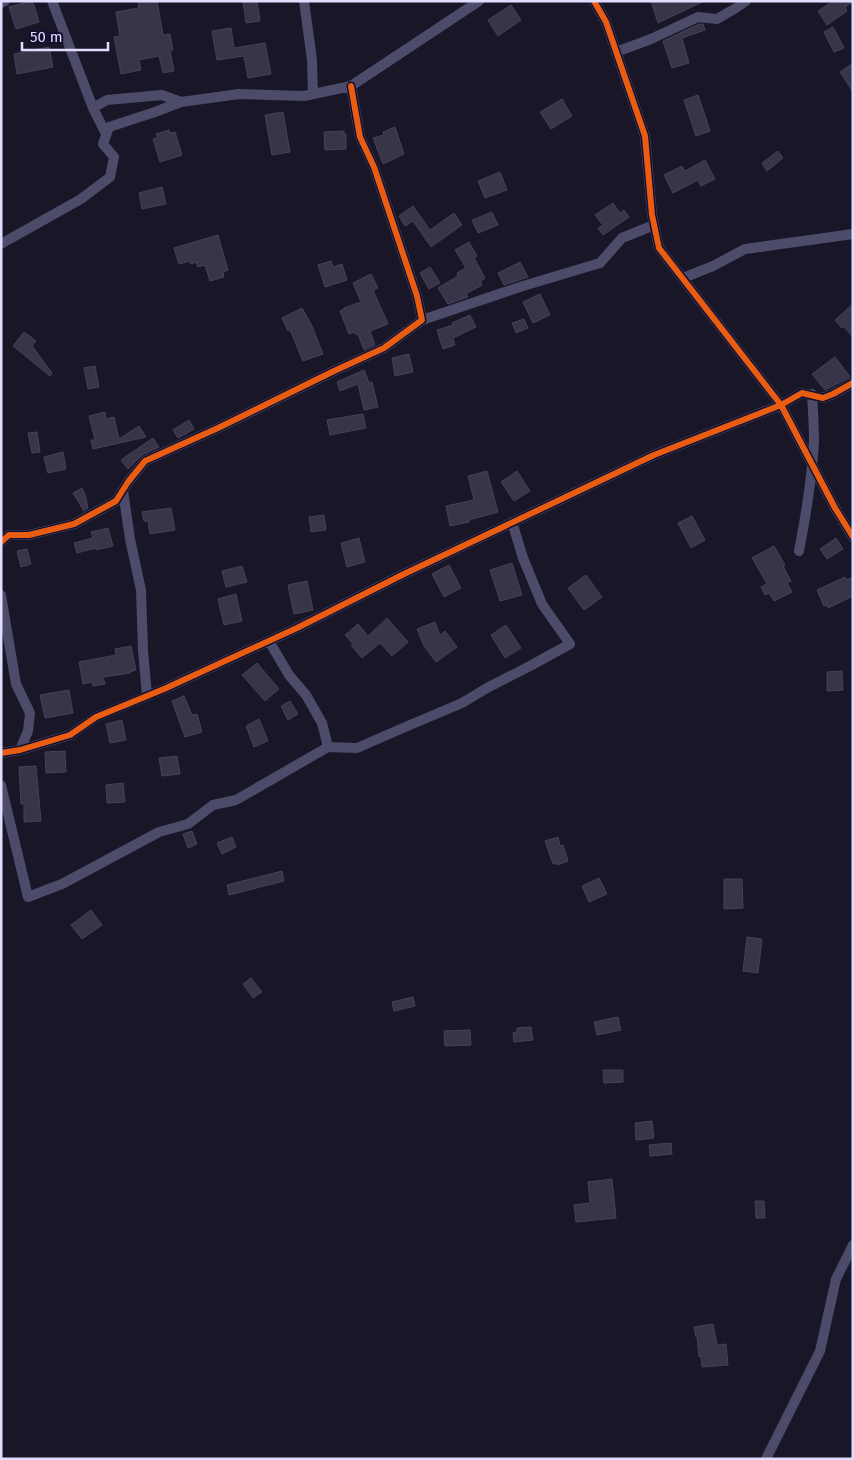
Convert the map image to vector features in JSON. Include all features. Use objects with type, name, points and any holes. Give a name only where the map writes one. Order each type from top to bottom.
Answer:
[{"type":"street","points":[[1,3],[5,1]]},
{"type":"street","points":[[52,1],[92,108],[106,134]]},
{"type":"street","points":[[304,1],[312,60],[313,94]]},
{"type":"street","points":[[1,244],[81,199],[110,177],[114,157],[103,144],[109,127],[181,102],[239,94],[304,96],[351,86],[478,1]]},
{"type":"street","points":[[594,1],[606,22],[645,136],[652,215],[659,248],[781,405],[835,508],[853,537]]},
{"type":"street","points":[[616,52],[643,42],[698,16],[717,19],[746,1]]},
{"type":"street","points":[[351,86],[360,137],[374,167],[417,296],[422,320]]},
{"type":"street","points":[[92,108],[106,100],[162,95],[181,102]]},
{"type":"street","points":[[1,542],[9,535],[29,535],[74,524],[116,501],[145,461],[384,348],[422,320],[523,286],[600,263],[622,238],[654,226]]},
{"type":"street","points":[[683,278],[713,266],[746,249],[853,234]]},
{"type":"street","points":[[1,753],[20,750],[70,735],[96,717],[269,641],[402,575],[654,455],[781,405],[802,393],[823,398],[853,383]]},
{"type":"street","points":[[799,551],[807,507],[814,440],[812,394]]},
{"type":"street","points":[[123,491],[141,590],[147,696]]},
{"type":"street","points":[[1,785],[28,896],[62,884],[159,832],[188,824],[213,805],[236,800],[328,747],[357,748],[462,703],[570,644],[542,604],[523,558],[512,522]]},
{"type":"street","points":[[1,595],[16,684],[30,713],[28,731],[20,750]]},
{"type":"street","points":[[269,641],[289,675],[306,695],[322,723],[328,747]]},
{"type":"street","points":[[766,1459],[820,1351],[836,1279],[853,1245]]},
{"type":"building","points":[[32,1],[39,22],[16,29],[9,7]]},
{"type":"building","points":[[138,1],[157,1],[163,35],[170,34],[173,50],[170,50],[174,71],[163,73],[159,56],[139,60],[141,70],[121,74],[114,37],[120,36],[116,12],[139,8]]},
{"type":"building","points":[[243,1],[257,1],[260,21],[246,23]]},
{"type":"building","points":[[651,1],[704,1],[658,23]]},
{"type":"building","points":[[833,1],[853,2],[845,7],[847,11],[827,25],[818,11]]},
{"type":"building","points":[[511,5],[521,20],[498,36],[488,20]]},
{"type":"building","points":[[699,24],[703,24],[705,30],[682,38],[689,63],[672,68],[663,41]]},
{"type":"building","points":[[833,27],[844,48],[834,52],[824,32]]},
{"type":"building","points":[[231,28],[234,48],[265,43],[271,74],[248,78],[244,56],[217,60],[212,31]]},
{"type":"building","points":[[49,47],[53,67],[17,74],[14,54]]},
{"type":"building","points":[[853,63],[853,92],[840,72]]},
{"type":"building","points":[[698,95],[710,131],[696,136],[684,100]]},
{"type":"building","points":[[562,99],[572,116],[551,129],[540,112]]},
{"type":"building","points":[[283,112],[290,152],[272,155],[265,115]]},
{"type":"building","points":[[395,127],[404,154],[383,164],[373,138],[384,135],[383,132]]},
{"type":"building","points":[[169,130],[170,133],[175,132],[182,155],[160,162],[153,139],[158,137],[156,134]]},
{"type":"building","points":[[344,131],[344,134],[346,134],[346,149],[325,150],[324,132]]},
{"type":"building","points":[[778,151],[783,158],[767,171],[762,163]]},
{"type":"building","points":[[705,160],[715,179],[701,186],[698,180],[673,193],[664,175],[682,166],[685,171]]},
{"type":"building","points":[[500,172],[507,190],[485,198],[478,181]]},
{"type":"building","points":[[162,187],[166,204],[142,209],[139,193]]},
{"type":"building","points":[[613,203],[620,213],[624,210],[629,217],[603,235],[598,228],[603,225],[595,215]]},
{"type":"building","points":[[413,206],[430,230],[454,213],[462,225],[431,247],[413,221],[405,226],[399,216]]},
{"type":"building","points":[[492,212],[498,225],[478,233],[472,220]]},
{"type":"building","points":[[218,235],[228,270],[223,272],[224,277],[210,281],[205,265],[198,267],[196,262],[191,264],[190,261],[179,264],[174,248]]},
{"type":"building","points":[[469,242],[477,256],[474,258],[485,278],[480,282],[482,285],[466,294],[468,297],[448,304],[438,288],[458,276],[457,273],[466,268],[455,250]]},
{"type":"building","points":[[331,261],[333,267],[342,264],[347,280],[325,287],[318,265]]},
{"type":"building","points":[[520,262],[528,277],[504,285],[498,273]]},
{"type":"building","points":[[430,267],[440,283],[429,289],[420,273]]},
{"type":"building","points":[[371,274],[378,288],[373,290],[388,324],[370,331],[375,345],[364,350],[358,334],[356,335],[355,332],[349,334],[340,311],[361,302],[353,283]]},
{"type":"building","points":[[540,294],[550,315],[533,323],[523,302]]},
{"type":"building","points":[[853,304],[853,337],[835,320]]},
{"type":"building","points":[[302,308],[312,326],[323,354],[303,361],[290,330],[288,331],[282,318]]},
{"type":"building","points":[[470,315],[476,327],[453,338],[455,345],[443,349],[437,330],[453,325],[452,323]]},
{"type":"building","points":[[524,319],[528,328],[516,333],[512,323]]},
{"type":"building","points":[[24,332],[36,341],[32,346],[52,373],[50,376],[13,346]]},
{"type":"building","points":[[409,354],[413,372],[395,376],[392,358]]},
{"type":"building","points":[[835,357],[850,377],[825,390],[812,374]]},
{"type":"building","points":[[95,366],[99,387],[88,389],[84,368]]},
{"type":"building","points":[[364,370],[369,383],[372,382],[378,407],[364,410],[358,384],[340,391],[337,382]]},
{"type":"building","points":[[105,412],[106,419],[114,417],[119,439],[139,426],[146,437],[93,449],[91,440],[95,440],[89,416]]},
{"type":"building","points":[[363,414],[366,428],[330,435],[327,420]]},
{"type":"building","points":[[189,420],[194,429],[178,438],[173,430]]},
{"type":"building","points":[[37,432],[40,452],[32,453],[28,433]]},
{"type":"building","points":[[153,438],[159,447],[142,455],[128,469],[121,460]]},
{"type":"building","points":[[63,452],[66,469],[48,473],[44,457]]},
{"type":"building","points":[[487,471],[498,512],[450,526],[446,506],[474,500],[468,476]]},
{"type":"building","points":[[517,471],[530,491],[514,501],[501,482]]},
{"type":"building","points":[[82,488],[88,508],[84,511],[73,493]]},
{"type":"building","points":[[171,508],[175,530],[150,534],[148,521],[144,521],[142,512]]},
{"type":"building","points":[[324,515],[326,530],[311,532],[309,517]]},
{"type":"building","points":[[692,516],[705,540],[691,548],[678,523]]},
{"type":"building","points":[[108,528],[113,546],[77,553],[74,543],[93,538],[91,532]]},
{"type":"building","points":[[359,538],[365,562],[347,567],[341,543]]},
{"type":"building","points":[[836,538],[843,549],[827,559],[820,549]]},
{"type":"building","points":[[774,546],[785,565],[783,566],[791,581],[787,583],[792,592],[774,601],[769,593],[765,595],[761,587],[767,584],[752,558]]},
{"type":"building","points":[[27,549],[31,564],[21,567],[17,551]]},
{"type":"building","points":[[512,563],[522,595],[500,601],[490,570]]},
{"type":"building","points":[[449,565],[461,588],[444,597],[432,574]]},
{"type":"building","points":[[242,566],[247,582],[226,587],[222,571]]},
{"type":"building","points":[[586,575],[602,597],[584,610],[568,588]]},
{"type":"building","points":[[845,577],[846,580],[853,577],[853,596],[828,608],[827,605],[824,606],[817,590]]},
{"type":"building","points":[[307,581],[313,610],[294,614],[288,585]]},
{"type":"building","points":[[236,594],[242,621],[224,625],[218,599]]},
{"type":"building","points":[[387,618],[408,642],[392,656],[380,643],[362,658],[345,635],[358,624],[368,636]]},
{"type":"building","points":[[435,622],[440,635],[445,631],[457,647],[436,662],[424,646],[417,629]]},
{"type":"building","points":[[506,625],[521,648],[505,658],[491,635]]},
{"type":"building","points":[[131,646],[136,670],[130,673],[103,677],[105,684],[93,686],[92,682],[83,684],[79,662],[116,655],[115,649]]},
{"type":"building","points":[[257,663],[279,689],[265,701],[242,675]]},
{"type":"building","points":[[842,671],[843,690],[827,691],[827,672]]},
{"type":"building","points":[[69,690],[73,713],[45,718],[40,695]]},
{"type":"building","points":[[184,696],[192,715],[197,714],[202,732],[185,737],[172,701]]},
{"type":"building","points":[[290,701],[298,714],[288,720],[281,706]]},
{"type":"building","points":[[259,719],[268,741],[254,747],[246,726]]},
{"type":"building","points":[[122,720],[126,740],[110,743],[106,724]]},
{"type":"building","points":[[65,751],[66,772],[46,773],[45,752]]},
{"type":"building","points":[[177,756],[180,774],[162,776],[159,758]]},
{"type":"building","points":[[36,766],[41,821],[24,822],[24,804],[21,804],[19,767]]},
{"type":"building","points":[[123,783],[125,802],[107,803],[106,785]]},
{"type":"building","points":[[192,831],[197,844],[188,848],[183,834]]},
{"type":"building","points":[[232,837],[236,847],[222,854],[217,843]]},
{"type":"building","points":[[558,837],[560,846],[563,845],[568,861],[557,865],[557,863],[553,864],[545,841]]},
{"type":"building","points":[[282,871],[284,881],[229,895],[227,885]]},
{"type":"building","points":[[599,878],[607,894],[589,902],[582,886]]},
{"type":"building","points":[[724,879],[742,879],[743,908],[724,909]]},
{"type":"building","points":[[91,910],[102,925],[82,939],[71,925]]},
{"type":"building","points":[[747,937],[762,939],[758,973],[743,971]]},
{"type":"building","points":[[251,978],[262,992],[253,998],[243,984]]},
{"type":"building","points":[[413,997],[415,1006],[394,1011],[392,1002]]},
{"type":"building","points":[[618,1017],[621,1030],[597,1035],[594,1022]]},
{"type":"building","points":[[531,1027],[533,1040],[514,1042],[513,1033],[517,1032],[517,1028]]},
{"type":"building","points":[[470,1030],[471,1045],[445,1046],[444,1031]]},
{"type":"building","points":[[603,1070],[623,1070],[623,1082],[604,1083]]},
{"type":"building","points":[[652,1121],[654,1138],[636,1140],[635,1123]]},
{"type":"building","points":[[671,1143],[672,1154],[650,1156],[649,1145]]},
{"type":"building","points":[[612,1179],[616,1218],[576,1222],[574,1205],[590,1203],[588,1182]]},
{"type":"building","points":[[755,1201],[764,1201],[765,1218],[756,1218]]},
{"type":"building","points":[[713,1324],[717,1345],[726,1344],[728,1365],[702,1367],[694,1327]]},
{"type":"cycle path","points":[[594,1],[606,22],[645,136],[652,215],[659,248],[781,405],[835,508],[853,537]]},
{"type":"cycle path","points":[[1,542],[9,535],[29,535],[74,524],[116,501],[145,461],[384,348],[422,320],[417,296],[374,167],[360,137],[351,86]]},
{"type":"cycle path","points":[[1,753],[20,750],[70,735],[96,717],[164,689],[297,628],[402,575],[654,455],[781,405],[802,393],[823,398],[853,383]]}]
